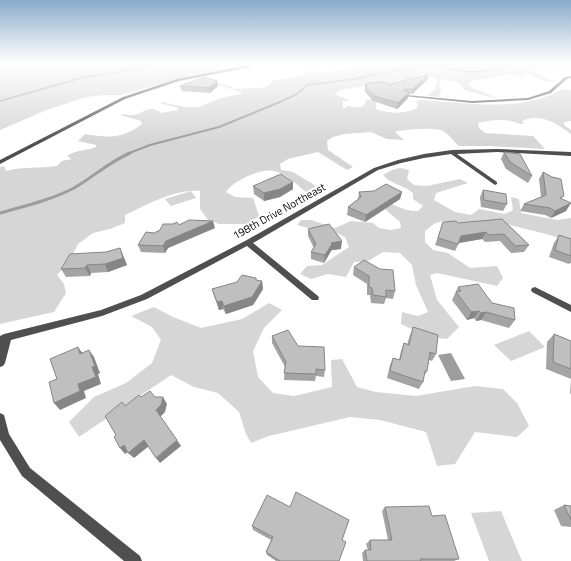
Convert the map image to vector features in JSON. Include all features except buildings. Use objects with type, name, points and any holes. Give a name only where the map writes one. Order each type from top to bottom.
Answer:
[{"type":"street","points":[[0,162],[124,98],[146,89]]},
{"type":"street","points":[[406,96],[472,102],[528,99],[550,92],[553,89]]},
{"type":"street","name":"198th Drive Northeast","points":[[2,338],[124,306],[170,284],[248,243],[376,169],[403,160],[452,152],[497,150],[571,154]]},
{"type":"street","points":[[452,152],[495,183]]},
{"type":"street","points":[[248,243],[315,298]]},
{"type":"street","points":[[535,290],[571,309]]},
{"type":"street","points":[[0,363],[2,338]]},
{"type":"street","points":[[0,419],[4,436],[26,472],[135,561]]},
{"type":"shaded area","points":[[0,89],[141,89],[120,95],[86,97],[44,111],[0,130]]},
{"type":"shaded area","points":[[232,89],[346,89],[334,94],[351,101],[343,101],[343,108],[346,108],[346,106],[361,107],[366,100],[373,99],[376,102],[376,109],[396,113],[416,109],[418,105],[416,101],[419,100],[476,104],[506,104],[535,100],[562,89],[571,90],[571,121],[564,122],[564,125],[571,130],[571,134],[548,120],[535,118],[522,121],[524,124],[503,120],[478,123],[479,128],[485,133],[533,136],[545,149],[459,146],[445,132],[434,129],[412,129],[395,132],[404,140],[387,139],[371,132],[344,134],[333,137],[327,141],[328,150],[353,167],[347,170],[318,152],[288,159],[280,164],[281,170],[293,172],[316,186],[306,192],[278,172],[262,171],[248,176],[226,192],[235,197],[253,198],[259,216],[247,224],[219,224],[208,220],[200,209],[200,191],[181,192],[152,202],[125,215],[125,223],[110,229],[93,233],[78,244],[69,262],[57,275],[64,284],[66,293],[54,312],[0,324],[0,167],[4,166],[6,171],[57,166],[62,161],[72,159],[67,156],[70,154],[96,147],[96,145],[78,141],[85,134],[108,137],[121,135],[142,124],[141,121],[120,115],[133,115],[150,109],[157,110],[161,113],[178,110],[178,108],[160,103],[162,102],[184,107],[199,107],[221,98],[241,94],[241,92]]},
{"type":"shaded area","points":[[435,89],[441,89],[439,97],[427,96]]},
{"type":"shaded area","points":[[476,89],[498,99],[464,90]]},
{"type":"shaded area","points":[[400,168],[409,170],[407,179],[414,185],[427,186],[460,179],[468,183],[436,193],[434,200],[455,212],[471,215],[479,209],[505,214],[513,210],[511,197],[519,199],[521,213],[557,220],[571,218],[571,242],[550,235],[490,220],[470,226],[456,221],[435,223],[425,231],[425,242],[433,250],[448,253],[470,268],[497,266],[503,278],[497,286],[437,273],[430,275],[437,300],[459,327],[447,339],[428,337],[401,324],[402,312],[418,316],[428,312],[416,285],[412,265],[400,253],[383,252],[368,261],[354,262],[346,277],[328,274],[311,279],[300,274],[307,266],[322,265],[349,247],[345,237],[334,232],[297,225],[301,220],[311,220],[335,228],[351,221],[373,223],[379,228],[391,230],[401,228],[400,222],[378,203],[385,202],[412,211],[418,211],[423,206],[413,199],[413,193],[389,180],[383,175]]},
{"type":"shaded area","points":[[191,191],[196,198],[171,206],[165,199]]},
{"type":"shaded area","points":[[269,303],[282,310],[264,328],[253,351],[258,377],[273,393],[294,396],[332,387],[331,360],[342,359],[357,387],[376,392],[416,396],[475,386],[503,389],[517,403],[529,426],[517,437],[475,432],[455,464],[437,466],[426,432],[380,420],[350,417],[269,436],[251,443],[246,434],[239,412],[218,393],[194,387],[171,375],[79,437],[69,422],[94,397],[126,383],[152,363],[161,340],[152,327],[131,316],[154,307],[173,317],[201,328],[242,319]]},
{"type":"shaded area","points":[[529,331],[545,347],[511,361],[494,345]]},
{"type":"shaded area","points":[[451,353],[465,379],[451,381],[438,355]]},
{"type":"shaded area","points":[[501,511],[522,561],[489,561],[471,513]]},
{"type":"waterway","points":[[0,101],[42,89]]},
{"type":"waterway","points":[[278,103],[297,94],[302,89]]},
{"type":"waterway","points":[[127,154],[150,145],[219,127],[280,102]]},
{"type":"waterway","points":[[0,213],[56,196],[74,188],[130,153]]}]
